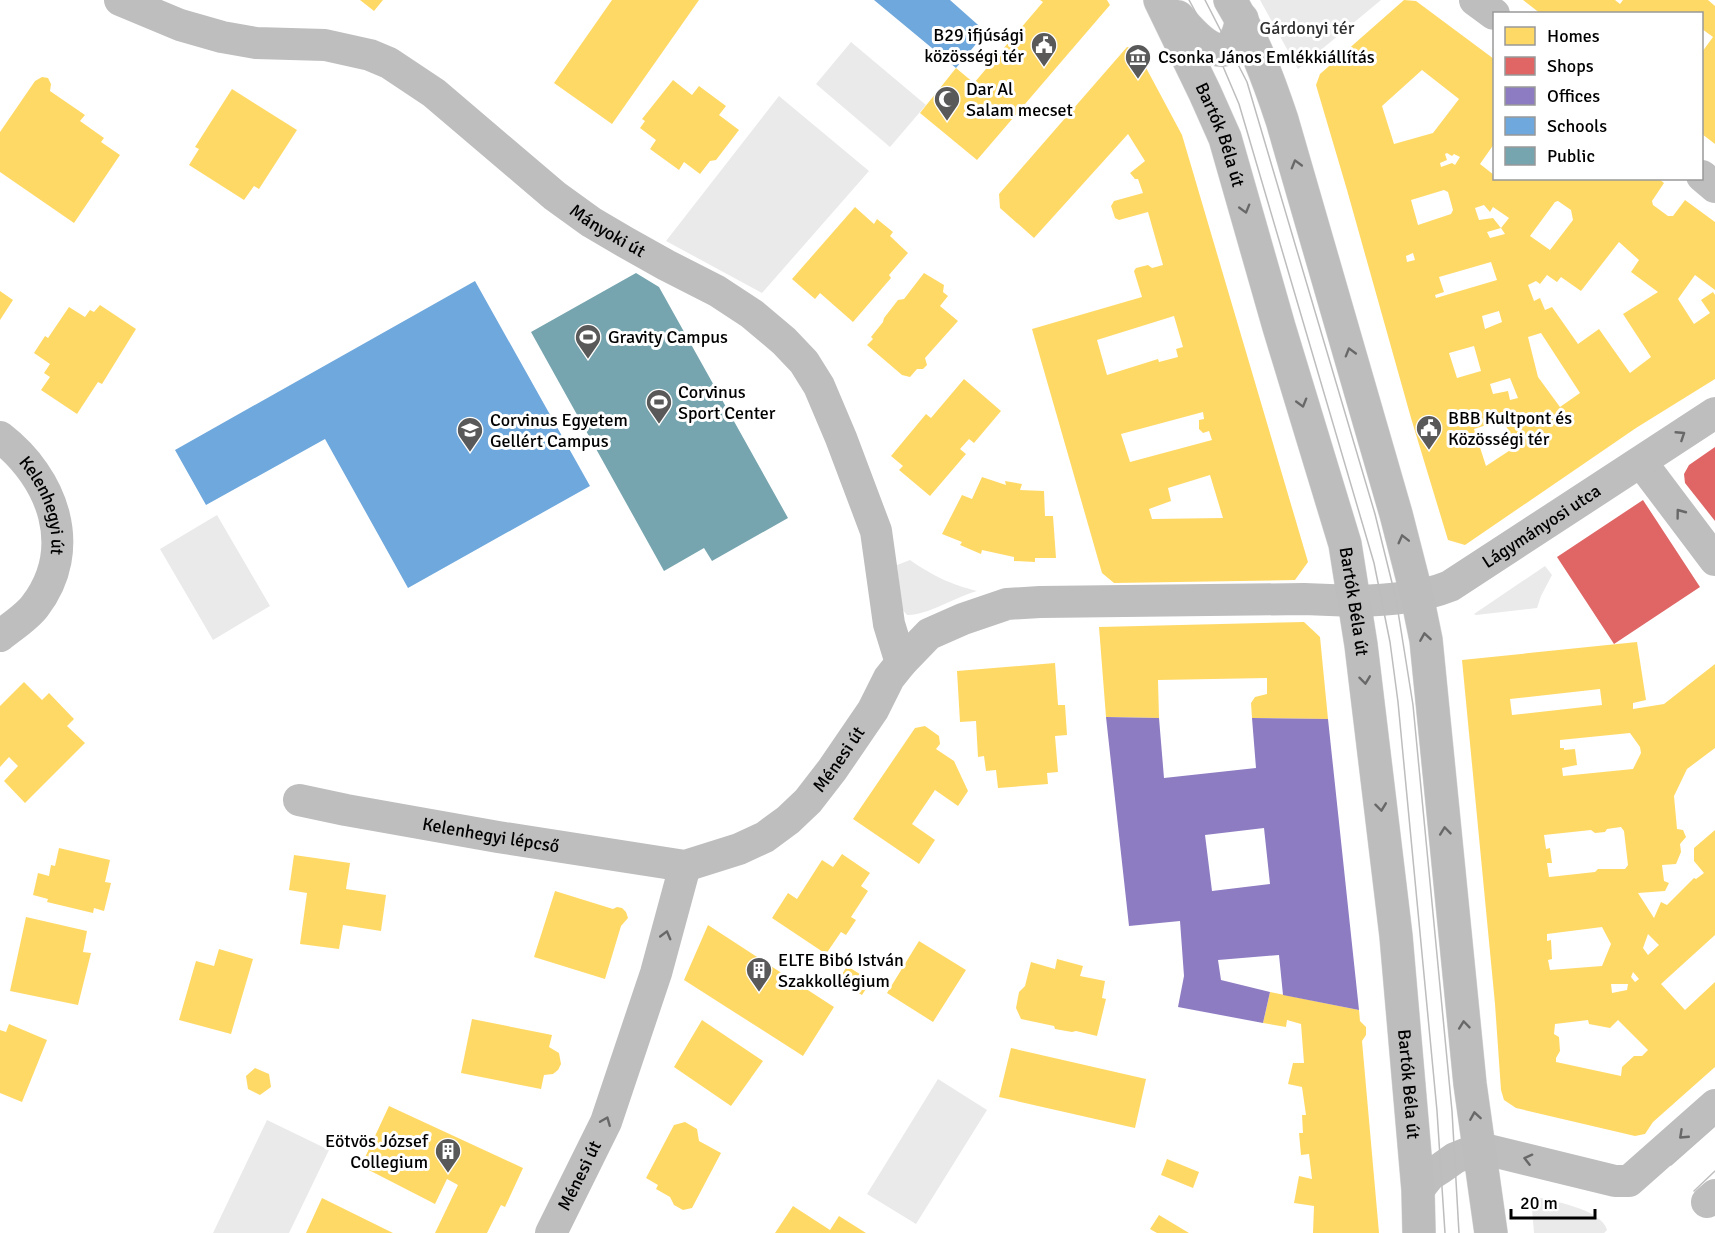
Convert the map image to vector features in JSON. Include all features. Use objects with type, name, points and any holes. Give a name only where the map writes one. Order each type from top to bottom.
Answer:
[{"type":"main road","points":[[1161,0],[1196,38],[1207,48],[1216,50],[1230,46],[1239,35],[1236,10]]},
{"type":"main road","name":"Bartók Béla út","points":[[1161,0],[1225,138],[1345,544],[1355,601],[1396,936],[1418,1190],[1419,1233]]},
{"type":"main road","points":[[1236,10],[1266,72],[1282,120],[1393,502],[1417,596],[1426,640],[1470,1084],[1491,1233]]},
{"type":"street","name":"Mányoki út","points":[[120,0],[180,25],[222,37],[256,43],[325,45],[370,55],[389,63],[434,93],[555,196],[625,242],[717,291],[752,314],[784,341],[804,362],[819,386],[842,438],[876,531],[889,624],[901,663]]},
{"type":"street","points":[[1475,0],[1493,13]]},
{"type":"street","points":[[1703,178],[1715,187]]},
{"type":"street","name":"Lágymányosi utca","points":[[1355,601],[1417,596],[1434,593],[1450,586],[1715,413]]},
{"type":"street","name":"Kelenhegyi út","points":[[0,437],[29,465],[45,489],[55,519],[58,557],[45,590],[34,608],[0,636]]},
{"type":"street","points":[[1641,462],[1715,560]]},
{"type":"street","name":"Ménesi út","points":[[551,1233],[606,1122],[656,973],[685,866],[739,849],[765,837],[795,814],[832,770],[873,710],[889,678],[929,634],[1007,604],[1125,601],[1355,601]]},
{"type":"street","name":"Kelenhegyi lépcső","points":[[299,800],[498,837],[685,866]]},
{"type":"street","points":[[1418,1190],[1430,1175],[1441,1167],[1455,1158],[1480,1148],[1615,1181],[1629,1181],[1715,1105]]},
{"type":"green space","name":"Gárdonyi tér","points":[[1260,0],[1381,0],[1298,69]]},
{"type":"green space","points":[[851,42],[926,105],[890,147],[816,84]]},
{"type":"green space","points":[[779,96],[869,171],[762,293],[666,241]]},
{"type":"green space","points":[[217,515],[270,606],[213,640],[160,549]]},
{"type":"green space","points":[[910,560],[942,579],[977,591],[923,613],[907,615],[902,609],[897,565]]},
{"type":"green space","points":[[1545,566],[1552,575],[1537,608],[1474,614]]},
{"type":"green space","points":[[938,1079],[987,1110],[916,1224],[867,1194]]},
{"type":"green space","points":[[267,1120],[329,1150],[289,1233],[213,1233]]},
{"type":"green space","points":[[1531,1196],[1586,1211],[1596,1216],[1607,1230],[1604,1233],[1534,1233]]},
{"type":"building: Homes","points":[[360,0],[383,0],[374,11]]},
{"type":"building: Homes","points":[[612,0],[699,0],[612,124],[554,83]]},
{"type":"building: Homes","points":[[1040,0],[1107,0],[1110,5],[977,160],[920,113],[956,68],[974,83],[1043,2]]},
{"type":"building: Homes","points":[[1404,0],[1416,1],[1493,58],[1493,145],[1480,164],[1493,174],[1493,180],[1660,180],[1664,183],[1652,201],[1653,205],[1668,216],[1673,216],[1685,200],[1715,222],[1715,290],[1695,275],[1678,299],[1694,324],[1710,313],[1701,300],[1713,292],[1715,295],[1715,379],[1636,428],[1465,545],[1448,540],[1316,85],[1320,74]],"holes":[[[1422,70],[1459,99],[1433,133],[1394,144],[1382,106]],[[1447,153],[1460,157],[1455,165],[1452,163],[1441,167],[1440,163],[1447,160],[1445,154]],[[1444,190],[1448,192],[1453,210],[1451,214],[1418,225],[1411,200]],[[1558,201],[1571,210],[1573,220],[1550,250],[1530,236]],[[1484,205],[1490,212],[1493,207],[1509,218],[1501,228],[1493,218],[1479,220],[1475,208]],[[1501,228],[1505,234],[1490,238],[1487,232]],[[1619,242],[1639,260],[1631,272],[1658,292],[1623,314],[1651,357],[1630,373],[1599,329],[1578,344],[1552,307],[1545,310],[1540,298],[1534,301],[1528,285],[1536,281],[1540,284],[1547,275],[1557,282],[1561,277],[1581,291]],[[1413,253],[1415,260],[1407,262],[1406,256]],[[1491,262],[1497,280],[1436,298],[1435,295],[1444,292],[1439,277]],[[1499,311],[1502,322],[1485,329],[1482,316]],[[1541,333],[1580,393],[1560,407],[1538,377],[1528,337]],[[1474,346],[1481,371],[1457,378],[1449,353]],[[1510,378],[1518,398],[1510,400],[1508,391],[1493,394],[1490,384]],[[1502,420],[1518,445],[1486,466],[1474,429]]]},
{"type":"building: Homes","points":[[1523,0],[1615,0],[1620,4],[1623,0],[1708,0],[1715,6],[1715,144],[1703,135],[1703,51],[1713,37],[1703,30],[1703,12],[1538,12]]},
{"type":"building: Homes","points":[[1127,47],[1136,49],[1182,135],[1308,562],[1295,580],[1114,583],[1102,573],[1032,329],[1142,297],[1134,271],[1136,268],[1148,265],[1152,268],[1163,265],[1148,212],[1119,220],[1115,218],[1111,206],[1114,201],[1143,193],[1138,179],[1130,173],[1145,161],[1128,134],[1034,238],[1000,208],[999,194]],"holes":[[[1174,316],[1183,347],[1176,349],[1178,357],[1159,362],[1158,359],[1107,375],[1097,340]],[[1203,412],[1204,419],[1199,420],[1199,429],[1203,433],[1209,431],[1212,440],[1130,462],[1121,434]],[[1210,475],[1223,518],[1152,519],[1149,509],[1171,501],[1168,488]]]},
{"type":"building: Homes","points":[[42,77],[48,78],[51,84],[50,91],[85,115],[80,121],[104,138],[101,142],[120,155],[74,223],[0,172],[0,132],[35,81]]},
{"type":"building: Homes","points":[[673,80],[692,95],[699,86],[726,106],[719,115],[739,130],[716,160],[710,161],[700,174],[684,162],[679,170],[650,149],[656,140],[640,128],[645,121],[642,119]]},
{"type":"building: Homes","points":[[232,89],[297,130],[259,189],[254,186],[244,200],[189,165],[199,149],[195,147]]},
{"type":"building: Homes","points":[[855,207],[874,224],[877,219],[893,232],[890,236],[908,253],[889,275],[891,278],[853,322],[820,293],[815,299],[792,279]]},
{"type":"building: Homes","points":[[924,273],[944,285],[943,292],[948,296],[940,306],[958,321],[925,358],[927,365],[923,369],[917,369],[910,377],[902,375],[867,345],[898,300],[904,299]]},
{"type":"building: Homes","points":[[0,291],[13,300],[0,320]]},
{"type":"building: Homes","points":[[100,305],[136,329],[102,384],[98,382],[77,414],[41,390],[50,377],[44,373],[50,364],[34,353],[45,336],[48,338],[69,307],[85,317],[90,310],[94,312]]},
{"type":"building: Homes","points":[[964,379],[1001,411],[974,443],[969,439],[960,449],[966,454],[930,496],[899,470],[903,466],[891,456],[926,414],[931,418]]},
{"type":"building: Homes","points":[[982,477],[1006,485],[1005,481],[1022,484],[1020,490],[1044,491],[1045,516],[1053,516],[1056,558],[1035,558],[1035,562],[1014,561],[1014,557],[982,550],[981,554],[960,545],[962,542],[942,534],[962,495],[972,499]]},
{"type":"building: Homes","points":[[1304,622],[1320,637],[1328,719],[1252,718],[1251,703],[1255,697],[1267,694],[1267,678],[1158,680],[1159,718],[1106,717],[1099,627]]},
{"type":"building: Homes","points":[[1637,642],[1646,700],[1633,703],[1633,709],[1664,704],[1715,664],[1715,748],[1687,769],[1674,796],[1677,829],[1683,830],[1686,837],[1680,844],[1681,852],[1676,864],[1662,865],[1664,881],[1669,883],[1665,891],[1638,893],[1654,918],[1661,902],[1667,905],[1694,878],[1704,873],[1694,861],[1694,848],[1715,830],[1715,935],[1661,984],[1685,1010],[1715,982],[1715,1067],[1653,1122],[1645,1134],[1635,1136],[1516,1108],[1504,1100],[1501,1090],[1462,660]],"holes":[[[1600,689],[1602,705],[1512,715],[1510,699]],[[1630,733],[1640,747],[1641,753],[1633,769],[1563,776],[1562,768],[1577,765],[1575,749],[1560,748],[1560,740]],[[1621,827],[1624,831],[1628,865],[1625,869],[1598,869],[1595,872],[1549,877],[1547,863],[1552,863],[1550,848],[1546,849],[1544,835],[1591,830],[1595,833],[1605,832],[1607,829]],[[1602,927],[1611,944],[1602,966],[1550,970],[1548,960],[1552,959],[1551,940],[1547,941],[1547,934]],[[1648,934],[1659,945],[1648,955],[1643,948]],[[1633,972],[1639,979],[1635,982],[1631,977]],[[1611,984],[1628,984],[1627,990],[1612,993]],[[1588,1020],[1589,1024],[1610,1028],[1618,1020],[1648,1050],[1642,1056],[1634,1056],[1622,1067],[1621,1076],[1556,1062],[1560,1051],[1559,1037],[1554,1034],[1555,1024]]]},
{"type":"building: Homes","points":[[1055,663],[1058,705],[1065,705],[1067,735],[1055,736],[1058,772],[1047,773],[1048,784],[998,788],[996,770],[986,771],[984,756],[978,757],[976,721],[960,722],[957,671]]},
{"type":"building: Homes","points":[[24,682],[42,700],[49,693],[74,719],[67,726],[85,743],[25,803],[4,781],[18,766],[9,757],[0,767],[0,706]]},
{"type":"building: Homes","points":[[925,726],[939,736],[940,744],[936,749],[954,761],[968,791],[958,806],[935,790],[912,824],[935,840],[919,864],[853,819],[915,728]]},
{"type":"building: Homes","points":[[59,848],[110,860],[105,882],[111,883],[104,911],[94,908],[93,913],[47,902],[48,899],[33,895],[38,873],[49,876],[51,865],[55,866]]},
{"type":"building: Homes","points":[[842,854],[870,873],[861,886],[868,891],[851,917],[856,920],[846,935],[841,932],[826,954],[772,918],[788,893],[797,899],[822,860],[833,867]]},
{"type":"building: Homes","points":[[294,855],[350,863],[346,889],[386,895],[381,931],[343,925],[339,949],[300,944],[307,893],[289,890]]},
{"type":"building: Homes","points":[[555,891],[613,909],[622,908],[626,912],[628,918],[621,926],[605,979],[534,957]]},
{"type":"building: Homes","points":[[26,917],[87,931],[83,952],[91,953],[78,1005],[10,991]]},
{"type":"building: Homes","name":"ELTE Bibó István Szakkollégium","points":[[708,925],[834,1007],[803,1056],[684,980]]},
{"type":"building: Homes","points":[[919,941],[966,970],[933,1022],[887,993]]},
{"type":"building: Homes","points":[[219,949],[253,959],[231,1034],[179,1020],[196,961],[214,966]]},
{"type":"building: Homes","points":[[1057,959],[1083,966],[1080,976],[1105,981],[1102,998],[1106,999],[1097,1036],[1055,1029],[1054,1026],[1021,1019],[1016,1008],[1019,992],[1025,986],[1031,962],[1055,969]]},
{"type":"building: Homes","points":[[847,966],[871,981],[862,995],[838,981]]},
{"type":"building: Homes","points":[[1270,992],[1359,1010],[1360,1021],[1366,1027],[1366,1035],[1362,1041],[1379,1233],[1313,1233],[1314,1206],[1294,1203],[1299,1176],[1312,1179],[1309,1154],[1301,1155],[1299,1133],[1303,1133],[1302,1115],[1306,1115],[1302,1087],[1288,1084],[1293,1063],[1304,1063],[1301,1024],[1287,1020],[1286,1027],[1263,1023]]},
{"type":"building: Homes","points":[[472,1019],[552,1035],[549,1047],[559,1053],[561,1064],[558,1070],[553,1074],[544,1075],[541,1089],[461,1073]]},
{"type":"building: Homes","points":[[702,1020],[763,1061],[731,1106],[674,1067]]},
{"type":"building: Homes","points":[[9,1024],[47,1040],[22,1102],[0,1093],[0,1030],[6,1032]]},
{"type":"building: Homes","points":[[1011,1048],[1146,1079],[1135,1128],[999,1097]]},
{"type":"building: Homes","points":[[255,1068],[269,1074],[271,1087],[260,1095],[248,1089],[246,1076]]},
{"type":"building: Homes","name":"Eötvös József Collegium","points":[[389,1106],[523,1168],[505,1207],[501,1205],[487,1233],[435,1233],[458,1185],[447,1179],[435,1204],[361,1166]]},
{"type":"building: Homes","points":[[685,1122],[697,1129],[699,1141],[721,1153],[692,1208],[683,1210],[674,1205],[670,1197],[656,1189],[658,1185],[646,1178],[674,1125]]},
{"type":"building: Homes","points":[[1167,1159],[1199,1172],[1193,1188],[1161,1175]]},
{"type":"building: Homes","name":"Eötvös József Collegium","points":[[322,1198],[393,1233],[306,1233]]},
{"type":"building: Homes","points":[[793,1206],[830,1230],[839,1216],[866,1233],[775,1233]]},
{"type":"building: Homes","points":[[1159,1215],[1189,1233],[1157,1233],[1150,1229]]},
{"type":"building: Shops","points":[[1715,447],[1715,521],[1685,483],[1684,474],[1689,465]]},
{"type":"building: Shops","points":[[1643,500],[1700,587],[1614,644],[1557,557]]},
{"type":"building: Offices","points":[[1106,717],[1159,718],[1164,778],[1256,768],[1252,718],[1328,719],[1359,1010],[1283,995],[1279,955],[1218,960],[1221,980],[1270,992],[1263,1023],[1178,1007],[1184,976],[1180,921],[1129,926]],"holes":[[[1264,828],[1270,884],[1212,891],[1205,835]]]},
{"type":"building: Schools","points":[[874,0],[950,0],[986,32],[956,68]]},
{"type":"building: Schools","points":[[475,281],[590,486],[408,588],[325,439],[206,505],[175,450]]},
{"type":"building: Public","name":"Corvinus Sport Center","points":[[636,273],[659,287],[788,518],[712,561],[704,548],[664,571],[531,332]]},
{"type":"tram line","points":[[1189,0],[1216,50],[1239,104],[1374,563],[1390,642],[1398,702],[1437,1111],[1445,1233]]},
{"type":"tram line","points":[[1205,0],[1247,82],[1375,514],[1396,599],[1413,705],[1452,1111],[1459,1233]]},
{"type":"tram line","points":[[1671,1165],[1715,1126]]},
{"type":"tram line","points":[[1694,1191],[1715,1171]]},
{"type":"place","name":"B29 ifjúsági közösségi tér","points":[[1044,68]]},
{"type":"place","name":"Csonka János Emlékkiállítás","points":[[1138,80]]},
{"type":"place","name":"Dar Al Salam mecset","points":[[947,122]]},
{"type":"place","name":"Gravity Campus","points":[[588,360]]},
{"type":"place","name":"Corvinus Sport Center","points":[[659,425]]},
{"type":"place","name":"BBB Kultpont és Közösségi tér","points":[[1429,451]]},
{"type":"place","name":"Corvinus Egyetem Gellért Campus","points":[[470,453]]},
{"type":"place","name":"ELTE Bibó István Szakkollégium","points":[[759,993]]},
{"type":"place","name":"Eötvös József Collegium","points":[[448,1174]]}]
